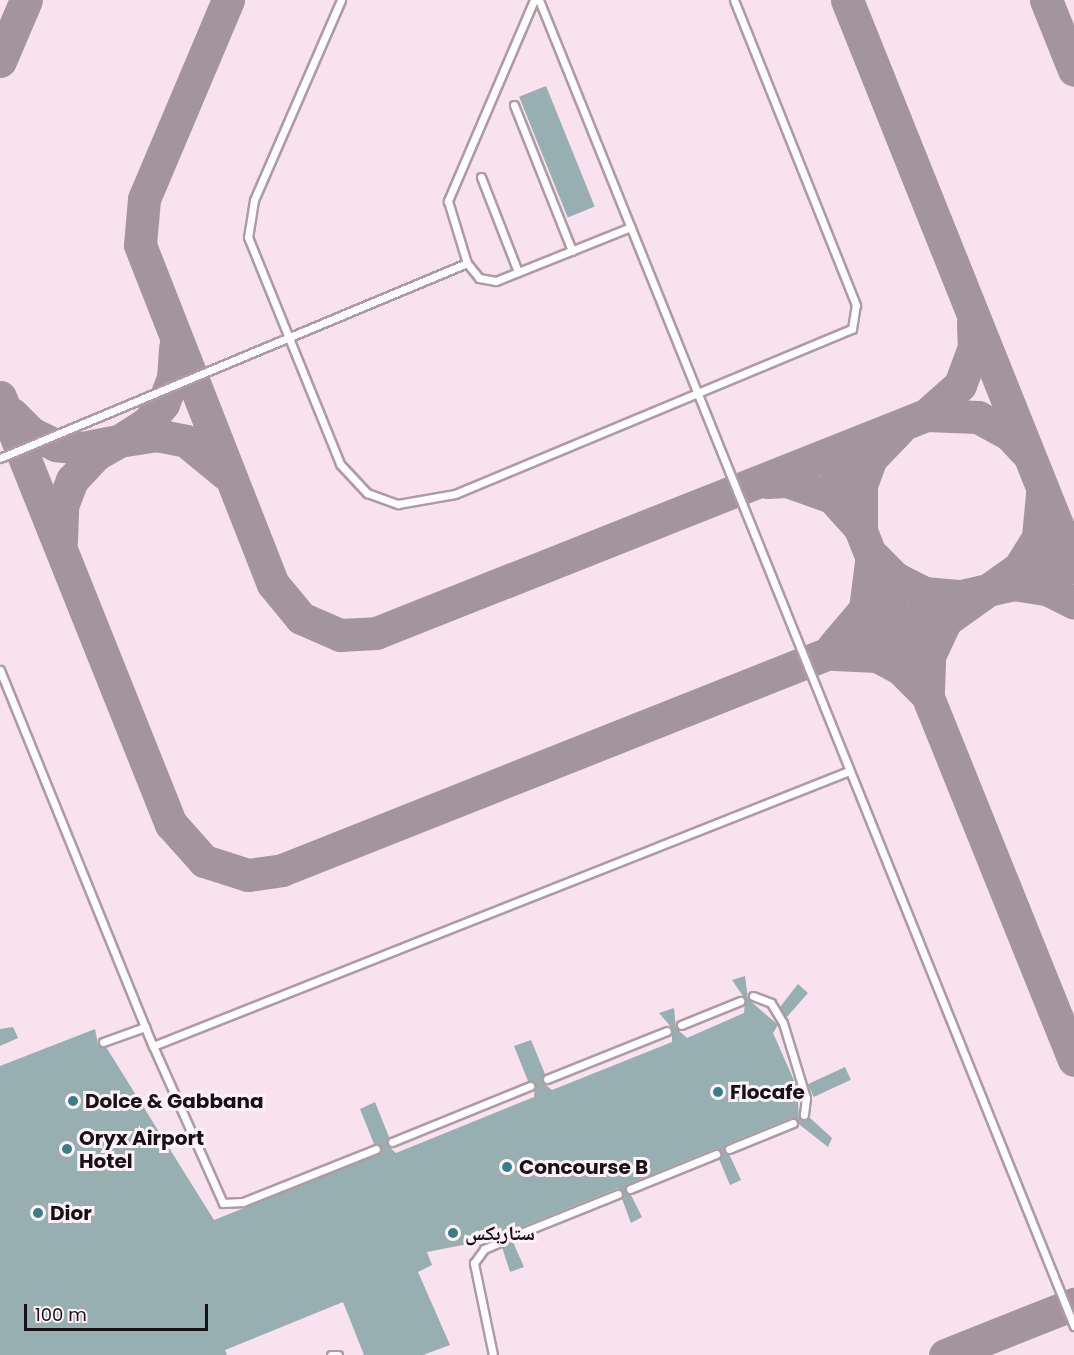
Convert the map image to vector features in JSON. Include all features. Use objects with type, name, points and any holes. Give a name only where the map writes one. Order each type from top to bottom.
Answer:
[{"type":"lane","points":[[341,0],[248,218],[252,251],[347,476],[377,499],[398,504],[455,494],[845,335],[857,314],[734,0]]},
{"type":"lane","points":[[534,0],[448,201],[467,263],[484,281],[518,272],[631,227]]},
{"type":"lane","points":[[539,0],[1074,1326]]},
{"type":"lane","points":[[514,105],[572,251]]},
{"type":"lane","points":[[481,177],[518,272]]},
{"type":"lane","points":[[0,458],[467,263]]},
{"type":"lane","points":[[0,670],[145,1027],[223,1203],[243,1202],[376,1149]]},
{"type":"lane","points":[[153,1046],[849,771]]},
{"type":"lane","points":[[753,996],[771,1003],[783,1023],[806,1098],[804,1115]]},
{"type":"lane","points":[[681,1025],[740,1001]]},
{"type":"lane","points":[[103,1042],[145,1027]]},
{"type":"lane","points":[[547,1079],[667,1031]]},
{"type":"lane","points":[[392,1142],[530,1086]]},
{"type":"lane","points":[[729,1149],[794,1123]]},
{"type":"lane","points":[[630,1189],[716,1154]]},
{"type":"lane","points":[[511,1238],[618,1194]]},
{"type":"lane","points":[[493,1355],[474,1263],[484,1249],[498,1243]]},
{"type":"lane","points":[[331,1355],[338,1355]]},
{"type":"building","points":[[546,86],[595,207],[568,217],[519,97]]},
{"type":"building","points":[[745,976],[748,999],[778,1025],[773,1033],[797,1087],[799,1118],[809,1117],[832,1138],[828,1147],[791,1118],[725,1145],[741,1180],[730,1185],[719,1159],[721,1151],[714,1149],[626,1185],[642,1217],[631,1223],[618,1188],[509,1232],[506,1240],[513,1242],[524,1267],[510,1272],[499,1238],[427,1252],[432,1265],[418,1272],[450,1345],[423,1355],[364,1355],[343,1302],[225,1350],[227,1355],[0,1355],[0,1066],[95,1029],[98,1044],[106,1047],[214,1220],[379,1154],[381,1146],[374,1144],[360,1109],[375,1102],[389,1137],[387,1145],[396,1153],[534,1097],[535,1084],[528,1081],[514,1046],[531,1040],[545,1074],[542,1082],[552,1090],[672,1042],[672,1028],[659,1013],[674,1008],[676,1028],[687,1038],[744,1013],[745,999],[732,980]]},
{"type":"building","points":[[798,984],[808,993],[786,1018],[780,1007]]},
{"type":"building","points":[[13,1027],[18,1038],[0,1046],[0,1029]]},
{"type":"building","points":[[845,1067],[851,1080],[814,1097],[808,1084]]},
{"type":"taxiway","points":[[0,61],[26,0]]},
{"type":"taxiway","points":[[228,0],[144,199],[140,245],[273,584],[301,618],[340,635],[376,633],[926,415]]},
{"type":"taxiway","points":[[847,0],[1074,567]]},
{"type":"taxiway","points":[[1046,0],[1074,70]]},
{"type":"taxiway","points":[[973,323],[974,347],[960,385],[926,415],[978,417],[1010,435],[1025,451]]},
{"type":"taxiway","points":[[12,414],[31,433],[56,445],[82,448],[119,441],[147,423],[163,404],[173,378],[175,347]]},
{"type":"taxiway","points":[[0,397],[171,824],[204,861],[248,875],[282,870],[1074,556]]},
{"type":"taxiway","points":[[767,482],[787,481],[832,497],[861,529],[861,485],[871,458],[899,429]]},
{"type":"taxiway","points":[[61,541],[62,506],[72,480],[95,455],[119,441],[156,435],[186,441],[226,474]]},
{"type":"taxiway","points":[[830,454],[1074,1060]]},
{"type":"taxiway","points":[[928,691],[929,656],[946,620],[1019,568],[1038,537],[1042,494]]},
{"type":"taxiway","points":[[875,558],[895,578],[924,593],[961,596],[1014,584],[1047,589],[1074,603]]},
{"type":"taxiway","points":[[833,647],[865,609],[871,562]]},
{"type":"taxiway","points":[[834,654],[877,656],[900,668],[923,691]]},
{"type":"taxiway","points":[[945,1355],[1074,1304]]},
{"type":"place","name":"Flocafe","points":[[718,1092]]},
{"type":"place","name":"Dolce & Gabbana","points":[[73,1101]]},
{"type":"place","name":"Oryx Airport Hotel","points":[[67,1149]]},
{"type":"place","name":"Concourse B","points":[[507,1167]]},
{"type":"place","name":"Dior","points":[[38,1213]]},
{"type":"place","name":"ستاربكس","points":[[453,1233]]}]
